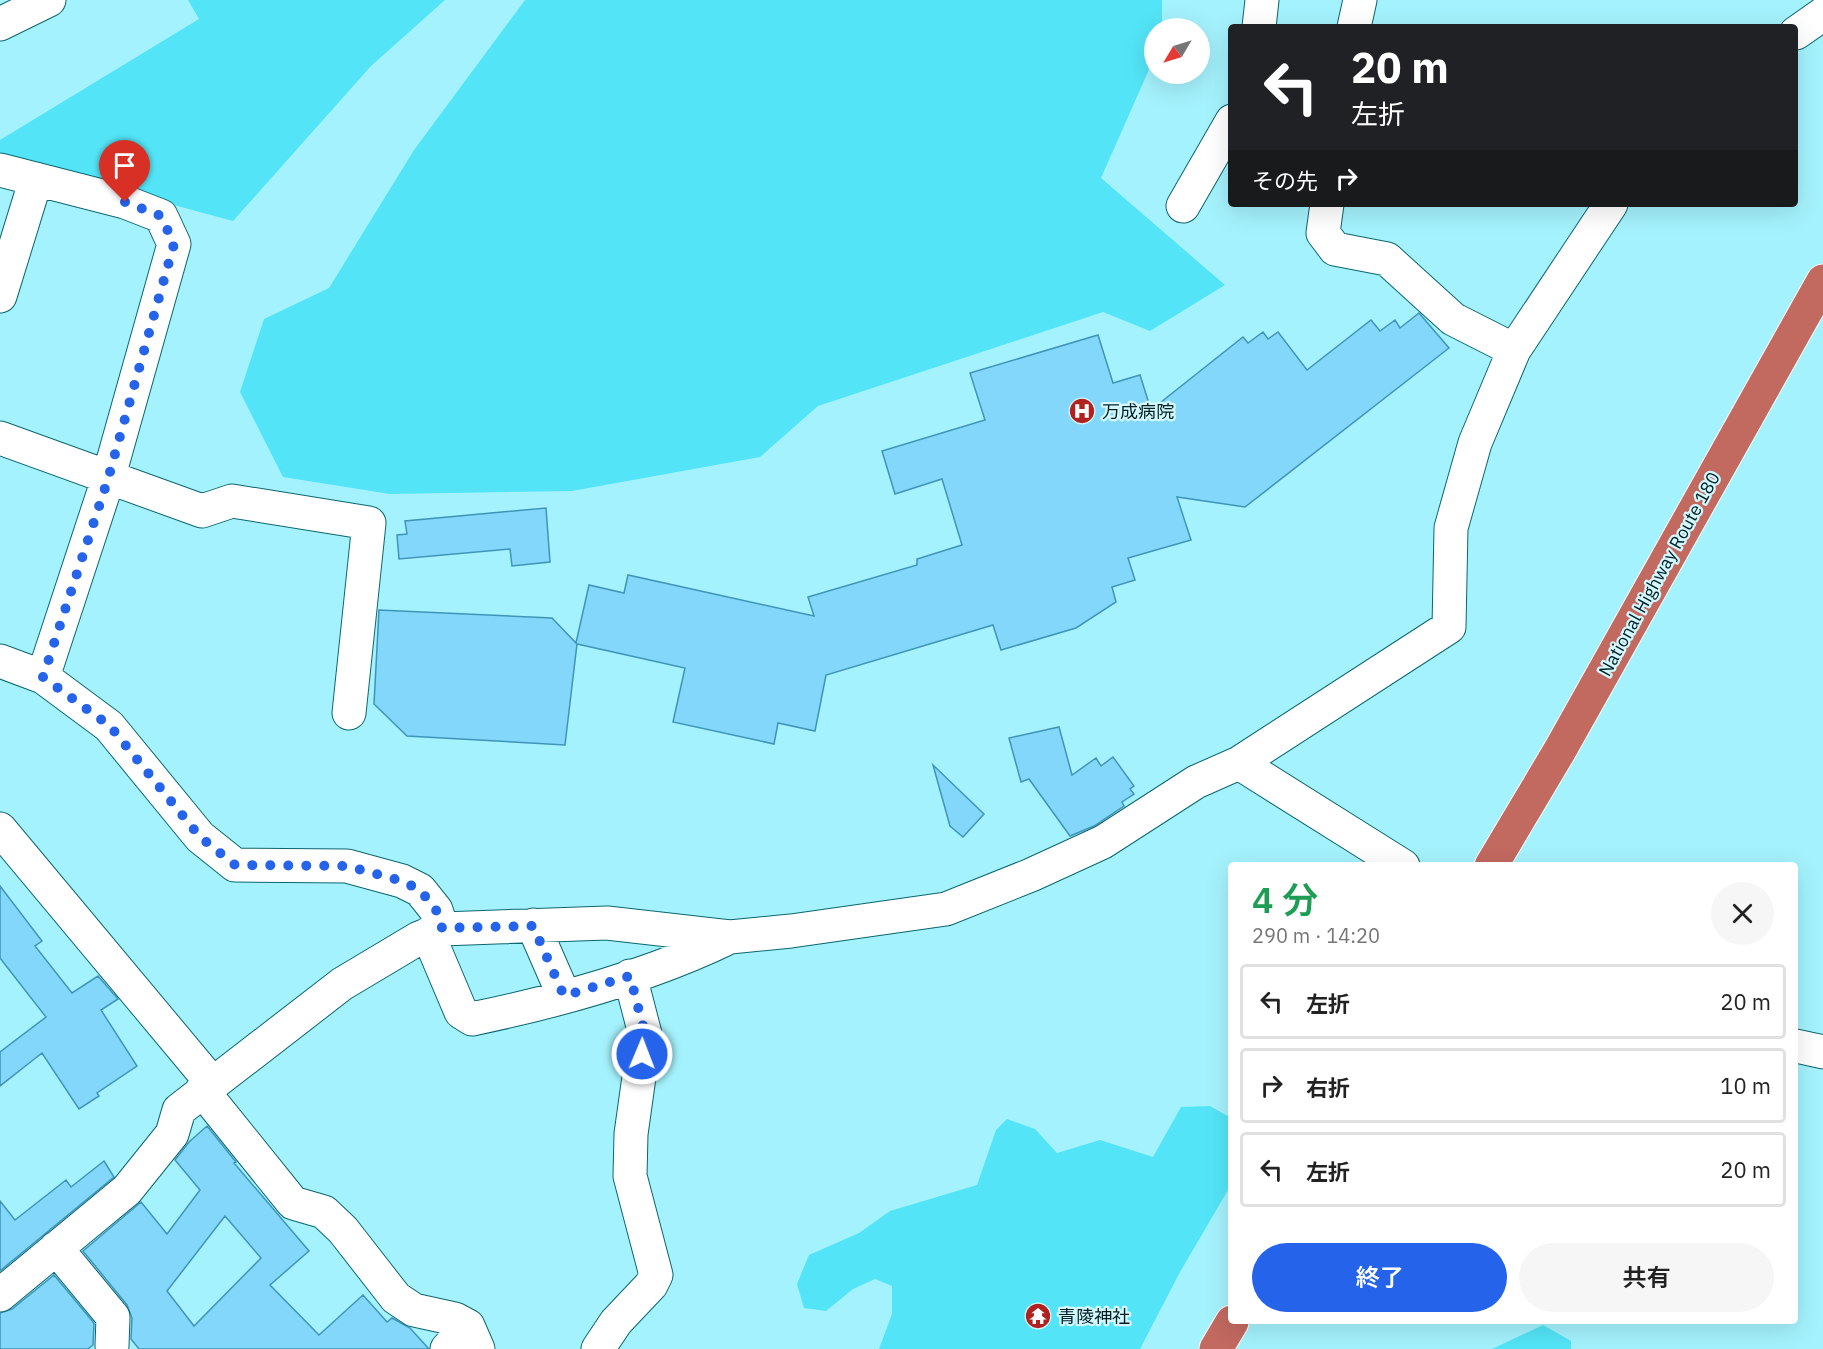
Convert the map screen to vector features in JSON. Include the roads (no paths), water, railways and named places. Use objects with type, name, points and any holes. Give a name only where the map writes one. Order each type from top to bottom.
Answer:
[{"type":"highway","name":"National Highway Route 180","points":[[1493,862],[1560,750],[1823,281]]},
{"type":"highway","points":[[1216,1349],[1231,1324]]},
{"type":"street","points":[[0,24],[49,0]]},
{"type":"street","points":[[1259,24],[1262,0]]},
{"type":"street","points":[[1355,24],[1360,0]]},
{"type":"street","points":[[1798,32],[1823,14]]},
{"type":"street","points":[[1183,206],[1228,128]]},
{"type":"street","points":[[0,170],[125,202],[161,216],[174,244],[108,479],[43,677]]},
{"type":"street","points":[[0,296],[36,179]]},
{"type":"street","points":[[1327,207],[1323,233],[1335,249],[1387,259],[1453,318],[1514,350]]},
{"type":"street","points":[[0,1295],[128,1190],[172,1134],[178,1110],[342,984],[435,931],[607,923],[730,937],[791,931],[945,909],[1031,875],[1103,842],[1196,782],[1239,763],[1449,627],[1451,528],[1475,443],[1514,350],[1609,207]]},
{"type":"street","points":[[0,438],[202,512],[232,501],[369,523],[348,713]]},
{"type":"street","points":[[0,661],[43,677],[110,726],[200,837],[235,865],[347,866],[402,881],[420,890],[436,910],[435,931],[461,1011],[472,1019],[532,1006],[630,976],[699,952],[730,937]]},
{"type":"street","points":[[1239,763],[1397,862]]},
{"type":"street","points":[[0,829],[207,1086],[293,1203],[324,1212],[343,1230],[396,1298],[414,1310],[455,1320],[464,1341]]},
{"type":"street","points":[[533,926],[564,996]]},
{"type":"street","points":[[598,1349],[616,1322],[651,1285],[656,1275],[630,1176],[631,1134],[645,1034],[630,976]]},
{"type":"street","points":[[1798,1046],[1823,1052]]},
{"type":"street","points":[[56,1248],[113,1317],[112,1346]]},
{"type":"place","name":"万成病院","points":[[1082,411]]},
{"type":"place","name":"青陵神社","points":[[1038,1316]]}]
